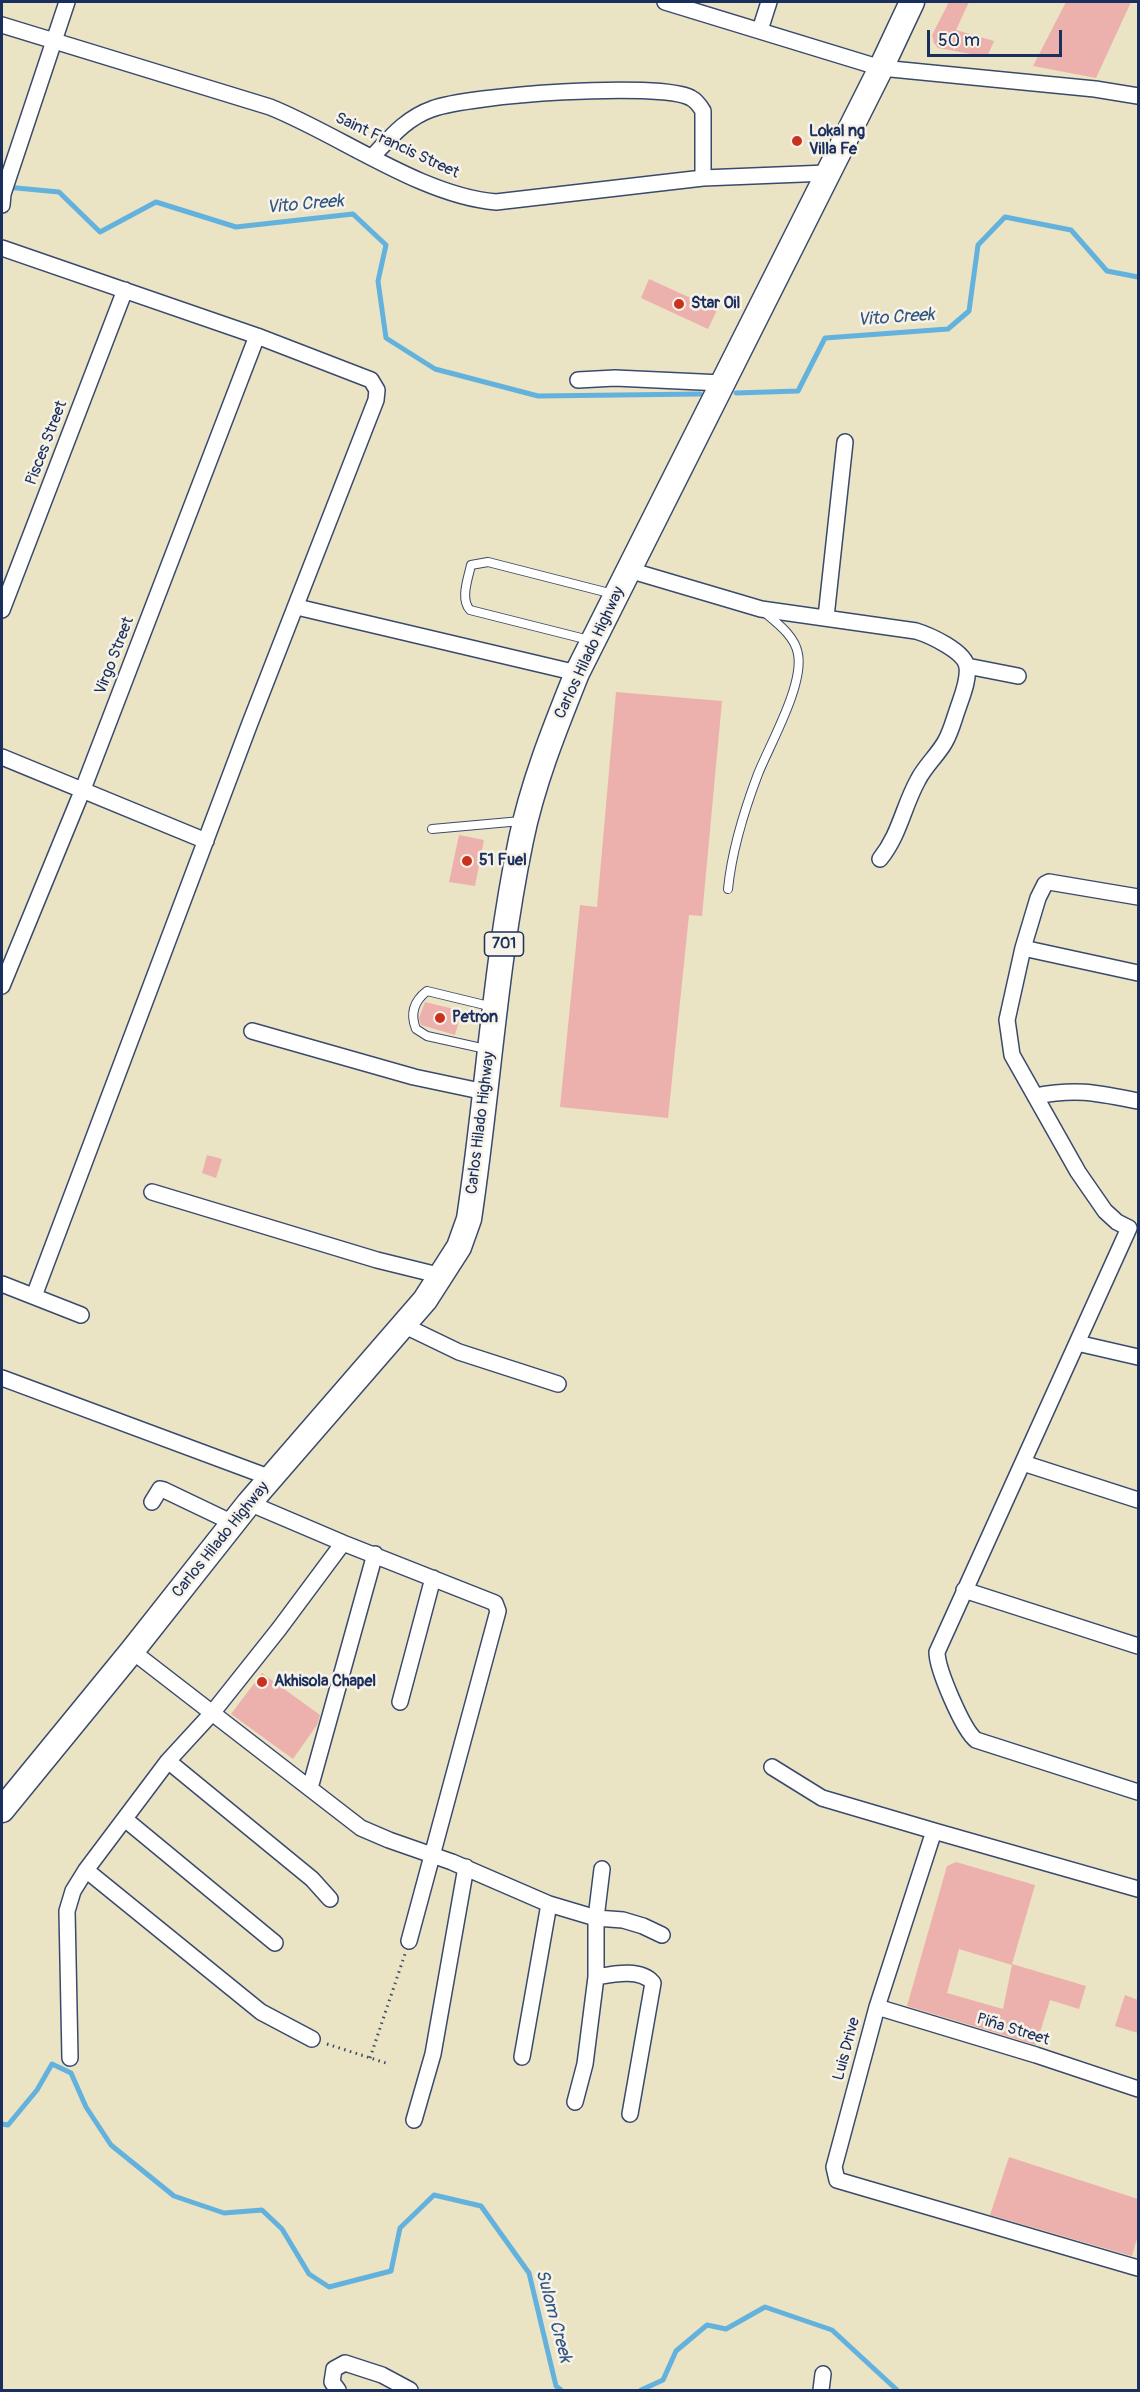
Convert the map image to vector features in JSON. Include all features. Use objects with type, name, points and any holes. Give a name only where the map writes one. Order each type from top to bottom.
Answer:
[{"type":"main road","name":"Carlos Hilado Highway","points":[[2,1810],[249,1503],[425,1300],[459,1247],[469,1219],[508,912],[536,781],[577,673],[912,2]]},
{"type":"street","points":[[4,193],[67,2]]},
{"type":"street","points":[[665,2],[881,68],[1095,88],[1138,96]]},
{"type":"street","points":[[760,30],[769,2]]},
{"type":"street","name":"Saint Francis Street","points":[[2,25],[270,107],[430,184],[469,198],[496,201],[703,178],[827,173]]},
{"type":"street","points":[[372,157],[395,132],[414,116],[453,102],[519,95],[637,91],[683,95],[699,104],[703,111],[703,178]]},
{"type":"street","points":[[2,248],[257,336],[371,380],[378,390],[372,411],[34,1296]]},
{"type":"street","name":"Pisces Street","points":[[2,610],[125,290]]},
{"type":"street","name":"Virgo Street","points":[[2,986],[83,789],[257,336]]},
{"type":"street","points":[[578,380],[615,378],[722,383]]},
{"type":"street","points":[[826,617],[845,442]]},
{"type":"street","points":[[629,570],[760,609],[826,617],[928,634],[965,661],[967,666],[964,688],[950,732],[944,744],[918,778],[899,828],[891,845],[880,859]]},
{"type":"street","points":[[297,607],[577,673]]},
{"type":"street","points":[[967,666],[1018,676]]},
{"type":"street","points":[[2,757],[206,841]]},
{"type":"street","points":[[1138,897],[1049,882],[1045,884],[1038,898],[1023,948],[1007,1020],[1012,1055],[1085,1182],[1105,1211],[1117,1222],[1134,1228],[1077,1343],[938,1645],[937,1660],[970,1736],[976,1740],[1138,1792]]},
{"type":"street","points":[[1023,948],[1138,973]]},
{"type":"street","points":[[252,1031],[403,1074],[485,1092]]},
{"type":"street","points":[[1035,1096],[1086,1091],[1138,1101]]},
{"type":"street","points":[[152,1192],[377,1260],[442,1276]]},
{"type":"street","points":[[2,1284],[81,1315]]},
{"type":"street","points":[[404,1325],[468,1355],[558,1384]]},
{"type":"street","points":[[1077,1343],[1138,1357]]},
{"type":"street","points":[[2,1378],[271,1478]]},
{"type":"street","points":[[1023,1463],[1138,1500]]},
{"type":"street","points":[[152,1502],[160,1489],[164,1490],[233,1523]]},
{"type":"street","points":[[249,1503],[495,1603],[498,1609],[434,1856],[409,1941]]},
{"type":"street","points":[[70,2058],[67,1911],[73,1891],[86,1870],[126,1820],[168,1761],[213,1712],[343,1543]]},
{"type":"street","points":[[310,1788],[375,1554]]},
{"type":"street","points":[[400,1702],[433,1578]]},
{"type":"street","points":[[964,1590],[1138,1646]]},
{"type":"street","points":[[132,1651],[361,1828],[382,1838],[466,1868],[549,1904],[596,1918],[623,1920],[662,1935]]},
{"type":"street","points":[[168,1761],[312,1879],[330,1899]]},
{"type":"street","points":[[772,1767],[822,1798],[1138,1889]]},
{"type":"street","points":[[126,1820],[275,1943]]},
{"type":"street","name":"Luis Drive","points":[[934,1831],[877,2007],[834,2167],[837,2180],[1138,2268]]},
{"type":"street","points":[[414,2120],[434,2054],[466,1868]]},
{"type":"street","points":[[575,2103],[585,2064],[596,1977],[596,1918],[602,1869]]},
{"type":"street","points":[[86,1870],[261,2012],[312,2039]]},
{"type":"street","points":[[522,2057],[549,1904]]},
{"type":"street","points":[[596,1977],[620,1973],[644,1976],[653,1983],[630,2114]]},
{"type":"street","name":"Piña Street","points":[[877,2007],[1036,2055],[1138,2089]]},
{"type":"street","points":[[338,2391],[332,2382],[334,2369],[345,2363],[360,2366],[398,2388]]},
{"type":"street","points":[[821,2391],[823,2374]]},
{"type":"lane","points":[[594,641],[470,610],[465,605],[464,599],[471,565],[489,562],[617,594]]},
{"type":"lane","points":[[728,889],[732,855],[758,776],[791,698],[799,667],[795,643],[760,609]]},
{"type":"lane","points":[[432,829],[526,821]]},
{"type":"lane","points":[[491,1050],[427,1036],[416,1029],[413,1011],[420,996],[427,991],[496,1007]]},
{"type":"path","points":[[370,2058],[409,1941]]},
{"type":"path","points":[[312,2039],[386,2063]]},
{"type":"building","points":[[949,2],[969,2],[956,30],[994,41],[987,57],[938,48],[934,43],[932,35]]},
{"type":"building","points":[[1066,2],[1131,2],[1096,78],[1033,66]]},
{"type":"building","name":"Star Oil","points":[[649,279],[717,310],[708,329],[641,298]]},
{"type":"building","points":[[616,692],[722,701],[702,916],[689,915],[668,1118],[560,1107],[580,905],[597,907]]},
{"type":"building","name":"51 Fuel","points":[[459,835],[484,840],[475,886],[449,882]]},
{"type":"building","name":"Petron","points":[[425,1002],[462,1011],[455,1035],[421,1025],[419,1018]]},
{"type":"building","points":[[207,1155],[222,1159],[216,1178],[202,1173]]},
{"type":"building","points":[[262,1673],[320,1715],[317,1725],[293,1759],[231,1714]]},
{"type":"building","points":[[956,1862],[1035,1885],[1012,1964],[1086,1986],[1079,2009],[1050,2000],[1036,2045],[907,2006],[947,1866]],"holes":[[[959,1949],[1012,1965],[1003,2009],[947,1993]]]},
{"type":"building","points":[[1125,1995],[1138,2000],[1138,2033],[1115,2026]]},
{"type":"building","points":[[1009,2157],[1138,2199],[1138,2235],[1132,2256],[990,2215]]},
{"type":"waterway","name":"Vito Creek","points":[[6,187],[59,192],[100,232],[156,202],[236,227],[353,214],[386,245],[378,281],[386,338],[435,369],[538,396],[700,394]]},
{"type":"waterway","name":"Vito Creek","points":[[736,393],[798,391],[825,338],[948,329],[969,311],[978,245],[1005,217],[1071,230],[1107,271],[1138,277]]},
{"type":"waterway","name":"Sulom Creek","points":[[2,2124],[8,2125],[37,2090],[52,2064],[71,2073],[86,2107],[111,2145],[174,2196],[224,2213],[262,2210],[282,2229],[309,2274],[329,2287],[391,2271],[400,2228],[434,2195],[481,2206],[529,2273],[556,2386],[561,2390]]},
{"type":"waterway","name":"Sulom Creek","points":[[641,2390],[663,2380],[676,2351],[707,2325],[726,2329],[765,2307],[832,2330],[897,2390]]},
{"type":"place","name":"Lokal ng Villa Fe","points":[[797,141]]},
{"type":"place","name":"Star Oil","points":[[679,304]]},
{"type":"place","name":"51 Fuel","points":[[467,861]]},
{"type":"place","name":"Petron","points":[[440,1018]]},
{"type":"place","name":"Akhisola Chapel","points":[[262,1682]]}]
